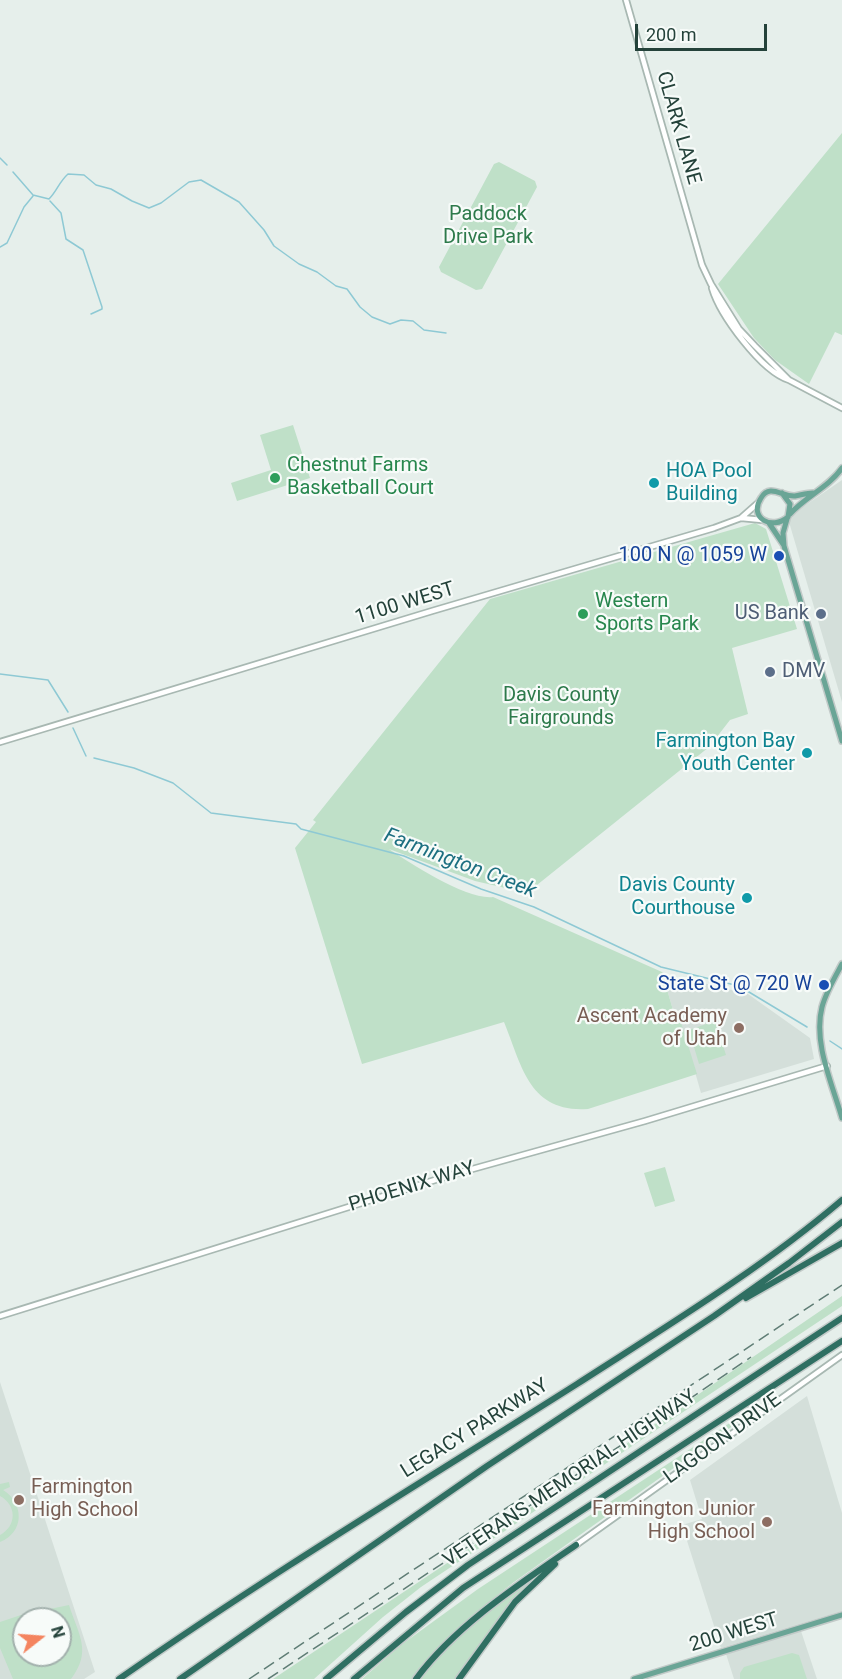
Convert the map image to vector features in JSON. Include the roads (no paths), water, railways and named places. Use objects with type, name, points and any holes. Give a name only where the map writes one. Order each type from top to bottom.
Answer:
[{"type":"highway","name":"LEGACY PARKWAY","points":[[119,1679],[213,1614],[674,1320],[774,1253],[842,1200]]},
{"type":"highway","points":[[714,1316],[842,1222]]},
{"type":"highway","points":[[714,1316],[842,1242]]},
{"type":"highway","name":"LEGACY PARKWAY","points":[[180,1679],[487,1466],[714,1316]]},
{"type":"highway","name":"VETERANS MEMORIAL HIGHWAY","points":[[326,1679],[397,1619],[468,1565],[842,1318]]},
{"type":"highway","name":"VETERANS MEMORIAL HIGHWAY","points":[[354,1679],[463,1588],[842,1341]]},
{"type":"highway","points":[[416,1679],[426,1665],[461,1631],[517,1586],[576,1545]]},
{"type":"highway","points":[[459,1679],[515,1602],[576,1545]]},
{"type":"main road","points":[[766,522],[779,523],[788,517],[813,493],[836,476],[842,468]]},
{"type":"main road","points":[[784,546],[759,513],[758,503],[768,492],[775,491],[794,496],[813,493]]},
{"type":"main road","points":[[782,493],[790,504],[783,533],[784,546],[842,741]]},
{"type":"main road","points":[[842,964],[823,1004],[821,1015],[821,1044],[842,1118]]},
{"type":"main road","name":"200 WEST","points":[[634,1679],[842,1615]]},
{"type":"street","name":"CLARK LANE","points":[[626,0],[702,265],[711,284],[739,329],[789,380],[842,408]]},
{"type":"street","name":"1100 WEST","points":[[0,742],[714,528],[741,518],[758,503]]},
{"type":"street","name":"1100 WEST","points":[[741,518],[766,522]]},
{"type":"street","name":"PHOENIX WAY","points":[[0,1316],[442,1178],[645,1121],[827,1066]]},
{"type":"street","name":"LAGOON DRIVE","points":[[576,1545],[842,1355]]},
{"type":"waterway","points":[[0,158],[7,165]]},
{"type":"waterway","points":[[13,172],[33,195],[49,199],[68,174],[84,175],[96,185],[111,189],[149,208],[161,203],[189,182],[201,180],[239,202],[264,230],[274,246],[336,286],[347,289],[360,307],[372,317],[390,324],[401,320],[413,321],[424,330],[446,333]]},
{"type":"waterway","points":[[0,247],[7,243],[24,207],[33,196]]},
{"type":"waterway","points":[[50,201],[61,213],[66,239],[83,250],[102,307],[91,314]]},
{"type":"waterway","name":"Farmington Creek","points":[[0,674],[48,680],[68,712]]},
{"type":"waterway","name":"Farmington Creek","points":[[73,728],[86,756]]},
{"type":"waterway","name":"Farmington Creek","points":[[94,758],[134,768],[173,783],[211,813],[296,824],[301,829],[404,856],[481,889],[534,907],[661,967],[739,986],[807,1027]]},
{"type":"waterway","name":"Farmington Creek","points":[[830,1041],[842,1049]]},
{"type":"railway","points":[[249,1679],[842,1285]]},
{"type":"railway","points":[[268,1679],[751,1357]]},
{"type":"place","name":"Chestnut Farms Basketball Court","points":[[275,478]]},
{"type":"place","name":"HOA Pool Building","points":[[654,483]]},
{"type":"place","name":"100 N @ 1059 W","points":[[779,556]]},
{"type":"place","name":"Western Sports Park","points":[[583,614]]},
{"type":"place","name":"US Bank","points":[[821,614]]},
{"type":"place","name":"DMV","points":[[770,672]]},
{"type":"place","name":"Farmington Bay Youth Center","points":[[807,753]]},
{"type":"place","name":"Davis County Courthouse","points":[[747,898]]},
{"type":"place","name":"State St @ 720 W","points":[[824,985]]},
{"type":"place","name":"Ascent Academy of Utah","points":[[739,1028]]},
{"type":"place","name":"Farmington High School","points":[[19,1500]]},
{"type":"place","name":"Farmington Junior High School","points":[[767,1522]]},
{"type":"park label","name":"Paddock Drive Park","points":[[488,226]]},
{"type":"park label","name":"Davis County Fairgrounds","points":[[561,708]]}]
